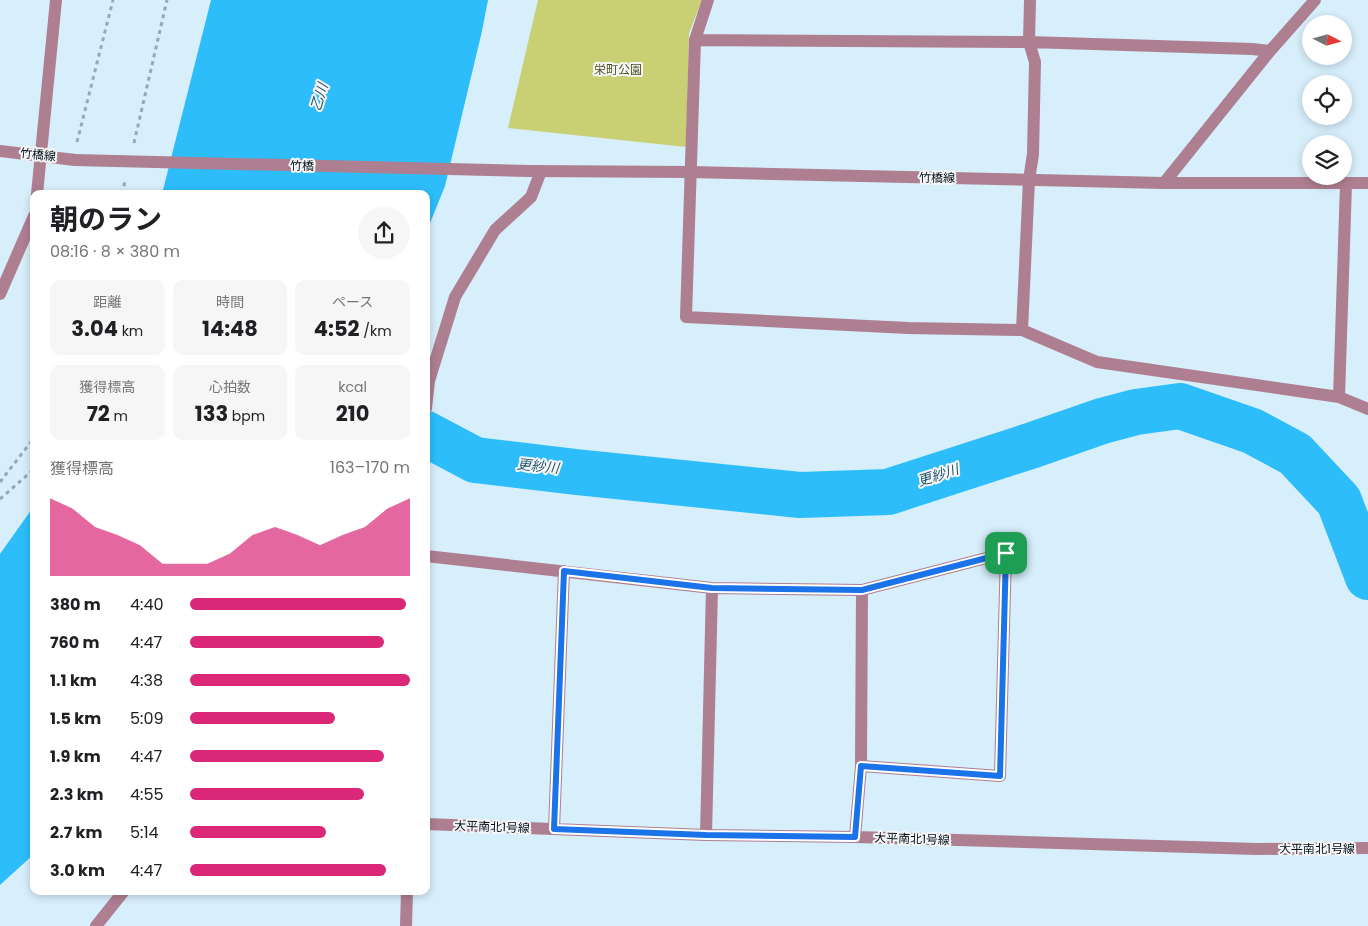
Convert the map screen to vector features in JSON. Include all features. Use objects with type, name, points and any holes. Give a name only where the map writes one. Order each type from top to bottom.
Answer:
[{"type":"street","points":[[38,190],[56,0]]},
{"type":"street","points":[[708,0],[695,40],[686,317],[908,328],[1022,330],[1097,362],[1338,397],[1368,410]]},
{"type":"street","points":[[1022,330],[1029,180],[1033,154],[1034,62],[1029,42],[1030,0]]},
{"type":"street","points":[[1164,183],[1270,51],[1315,0]]},
{"type":"street","points":[[695,40],[1029,42],[1270,51]]},
{"type":"street","name":"竹橋線","points":[[0,151],[76,160]]},
{"type":"street","name":"竹橋","points":[[76,160],[535,171]]},
{"type":"street","points":[[430,379],[455,297],[495,230],[531,198],[535,171]]},
{"type":"street","name":"竹橋線","points":[[535,171],[690,172],[1164,183],[1302,184]]},
{"type":"street","name":"竹橋線","points":[[1352,184],[1368,183]]},
{"type":"street","points":[[1338,397],[1346,185]]},
{"type":"street","points":[[0,294],[30,225]]},
{"type":"street","points":[[430,556],[712,588],[862,590],[1006,553],[1000,776],[861,766]]},
{"type":"street","points":[[554,829],[564,571]]},
{"type":"street","points":[[706,835],[712,588]]},
{"type":"street","points":[[855,837],[861,766],[862,590]]},
{"type":"street","name":"大平南北1号線","points":[[430,824],[706,835],[855,837],[1257,849],[1368,848]]},
{"type":"street","points":[[96,926],[121,895]]},
{"type":"street","points":[[406,926],[407,895]]},
{"type":"path","points":[[76,160],[77,140],[113,0]]},
{"type":"path","points":[[133,145],[168,0]]},
{"type":"path","points":[[123,190],[126,174]]},
{"type":"path","points":[[0,482],[30,443]]},
{"type":"path","points":[[0,500],[30,474]]},
{"type":"green space","name":"栄町公園","points":[[538,0],[702,0],[689,33],[686,147],[508,128]]},
{"type":"water","name":"乙川","points":[[211,0],[488,0],[445,186],[430,223],[430,190],[163,190]]},
{"type":"water","points":[[30,512],[30,858],[0,885],[0,554]]},
{"type":"waterway","name":"更紗川","points":[[430,436],[475,460],[800,495],[888,492],[1102,421],[1136,412],[1180,406],[1252,431],[1295,454],[1339,501],[1368,577]]},
{"type":"route","points":[[1006,553],[1000,776],[861,766],[855,837],[706,835],[554,829],[564,571],[712,588],[862,590],[1006,553]]}]
